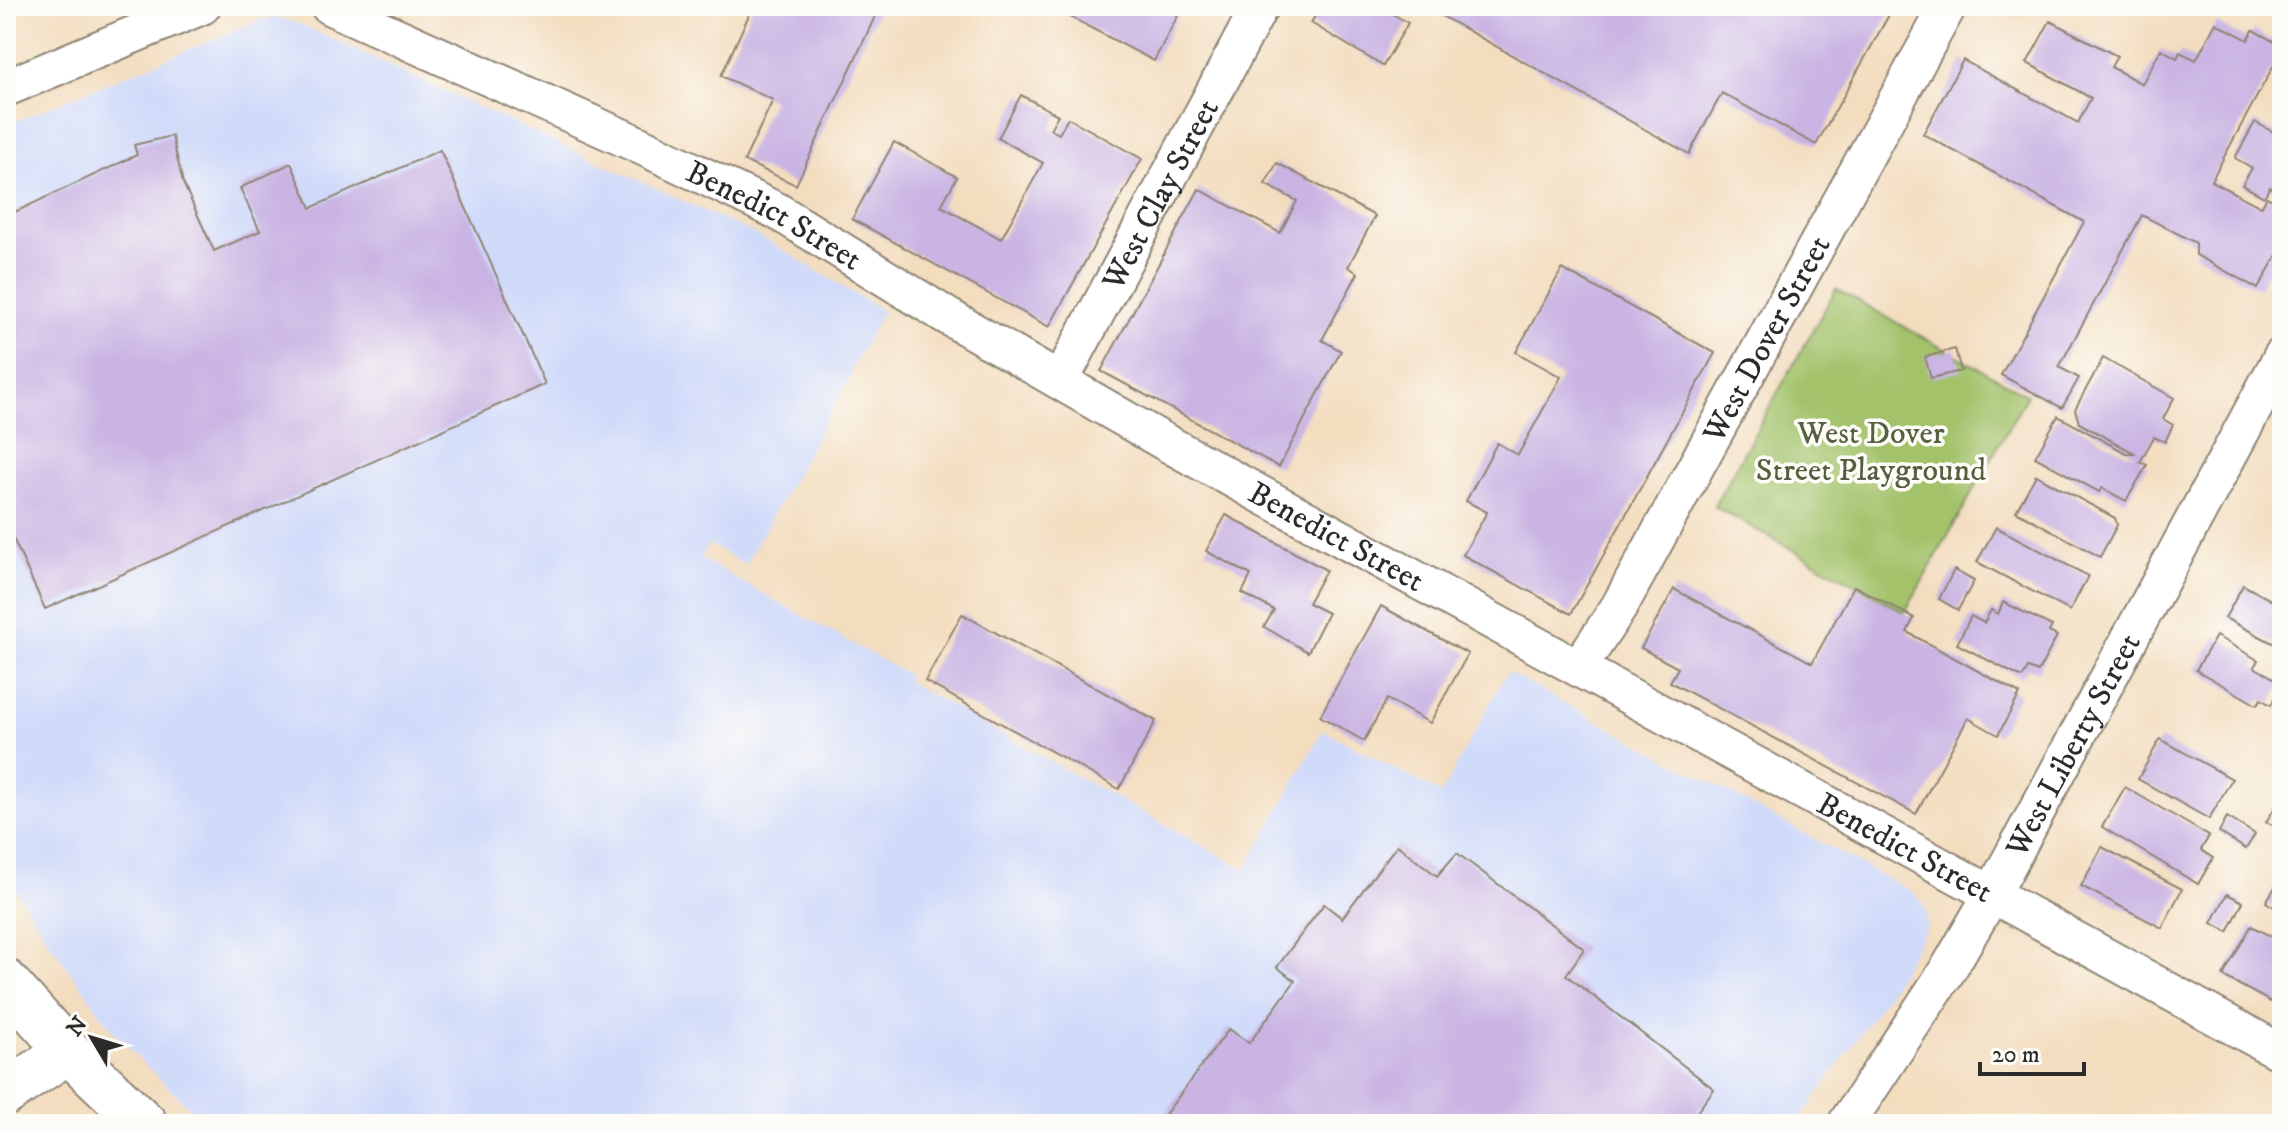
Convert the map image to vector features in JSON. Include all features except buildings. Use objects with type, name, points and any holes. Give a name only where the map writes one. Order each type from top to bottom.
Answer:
[{"type":"main road","points":[[6,982],[68,1051],[145,1124]]},
{"type":"main road","points":[[6,1093],[68,1051]]},
{"type":"street","points":[[6,88],[202,6]]},
{"type":"street","name":"Benedict Street","points":[[329,6],[394,19],[777,211],[914,296],[1163,441],[2282,1053]]},
{"type":"street","name":"West Clay Street","points":[[1060,381],[1260,6]]},
{"type":"street","name":"West Dover Street","points":[[1579,667],[1619,607],[1948,6]]},
{"type":"street","name":"West Liberty Street","points":[[1846,1124],[1949,968],[1992,894],[2282,356]]},
{"type":"shaded area","points":[[277,18],[297,23],[761,237],[883,311],[851,370],[853,372],[745,565],[709,544],[700,558],[908,675],[906,681],[1246,870],[1323,730],[1441,794],[1507,672],[1912,892],[1923,902],[1926,929],[1888,994],[1797,1124],[207,1124],[115,1033],[46,938],[6,874],[6,125],[260,20]]},
{"type":"green space","name":"West Dover Street Playground","points":[[1836,289],[2027,395],[1905,612],[1714,506]]}]
